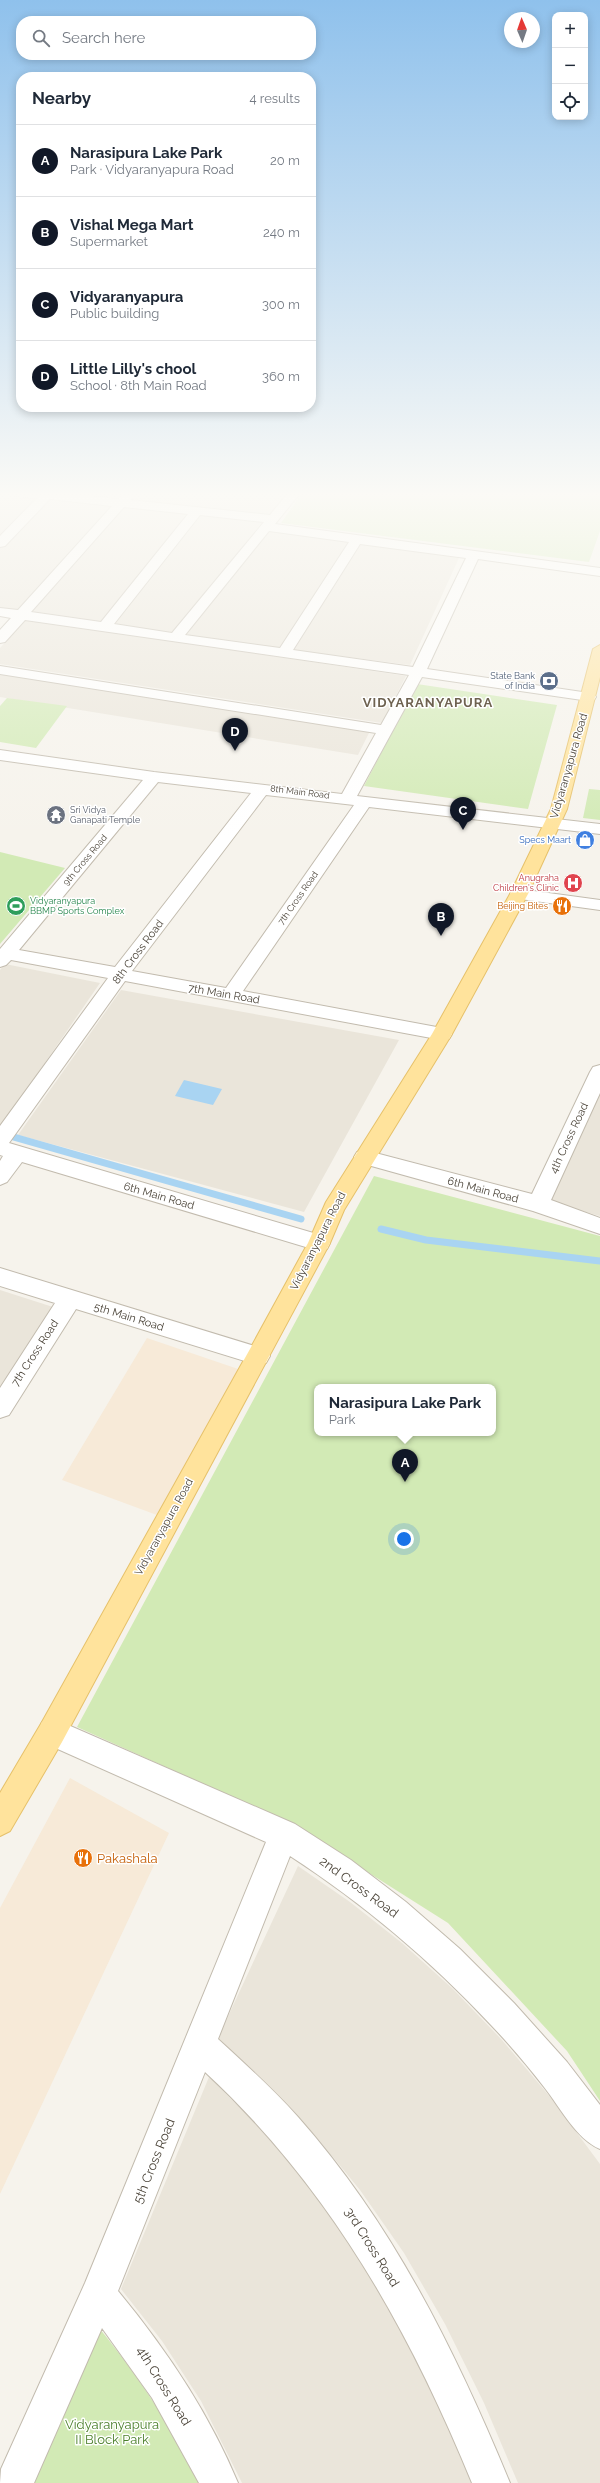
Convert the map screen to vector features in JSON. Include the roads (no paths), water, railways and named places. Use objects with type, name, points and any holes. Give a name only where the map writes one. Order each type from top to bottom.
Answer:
[{"type":"main road","name":"Vidyaranyapura Road","points":[[0,1820],[52,1732],[258,1356],[319,1243],[334,1208],[364,1157],[442,1034],[519,894],[559,809],[592,701],[600,649]]},
{"type":"street","points":[[0,639],[28,608]]},
{"type":"street","points":[[105,627],[120,608]]},
{"type":"street","points":[[176,637],[200,608]]},
{"type":"street","points":[[284,653],[313,608]]},
{"type":"street","points":[[348,798],[418,672],[449,608]]},
{"type":"street","points":[[0,612],[418,672],[592,701]]},
{"type":"street","points":[[0,670],[385,730]]},
{"type":"street","name":"8th Main Road","points":[[0,755],[154,777],[366,800],[600,829]]},
{"type":"street","name":"9th Cross Road","points":[[3,957],[154,777]]},
{"type":"street","name":"8th Cross Road","points":[[0,1177],[8,1139],[120,974],[263,788]]},
{"type":"street","name":"7th Cross Road","points":[[231,995],[366,800]]},
{"type":"street","points":[[519,894],[600,905]]},
{"type":"street","name":"7th Main Road","points":[[3,957],[120,974],[442,1034]]},
{"type":"street","name":"4th Cross Road","points":[[538,1204],[600,1072]]},
{"type":"street","name":"6th Main Road","points":[[8,1139],[319,1243]]},
{"type":"street","name":"6th Main Road","points":[[364,1157],[538,1204],[600,1226]]},
{"type":"street","name":"5th Main Road","points":[[0,1277],[258,1356]]},
{"type":"street","name":"7th Cross Road","points":[[0,1408],[70,1299]]},
{"type":"street","name":"2nd Cross Road","points":[[52,1732],[284,1835],[340,1871],[383,1904],[449,1960],[529,2044],[600,2132]]},
{"type":"street","name":"5th Cross Road","points":[[15,2483],[98,2295],[201,2046],[284,1835]]},
{"type":"street","name":"3rd Cross Road","points":[[201,2046],[250,2090],[297,2141],[342,2199],[385,2263],[425,2335],[464,2415],[491,2483]]},
{"type":"street","name":"4th Cross Road","points":[[98,2295],[137,2342],[173,2396],[206,2456],[218,2483]]},
{"type":"water","points":[[184,1080],[222,1089],[213,1105],[175,1096]]},
{"type":"waterway","points":[[0,1133],[301,1219]]},
{"type":"waterway","points":[[381,1229],[426,1240],[600,1261]]},
{"type":"place","name":"State Bank of India","points":[[549,681]]},
{"type":"place","name":"Little Lilly's chool","points":[[235,751]]},
{"type":"place","name":"Sri Vidya Ganapati Temple","points":[[56,815]]},
{"type":"place","name":"Vidyaranyapura","points":[[463,830]]},
{"type":"place","name":"Specs Maart","points":[[585,840]]},
{"type":"place","name":"Anugraha Children's Clinic","points":[[573,883]]},
{"type":"place","name":"Vidyaranyapura BBMP Sports Complex","points":[[16,906]]},
{"type":"place","name":"Beijing Bites","points":[[562,906]]},
{"type":"place","name":"Vishal Mega Mart","points":[[441,936]]},
{"type":"place","name":"Narasipura Lake Park","points":[[405,1482]]},
{"type":"place","name":"Pakashala","points":[[83,1858]]},
{"type":"district","name":"VIDYARANYAPURA","points":[[428,702]]},
{"type":"park label","name":"Vidyaranyapura II Block Park","points":[[112,2432]]}]
